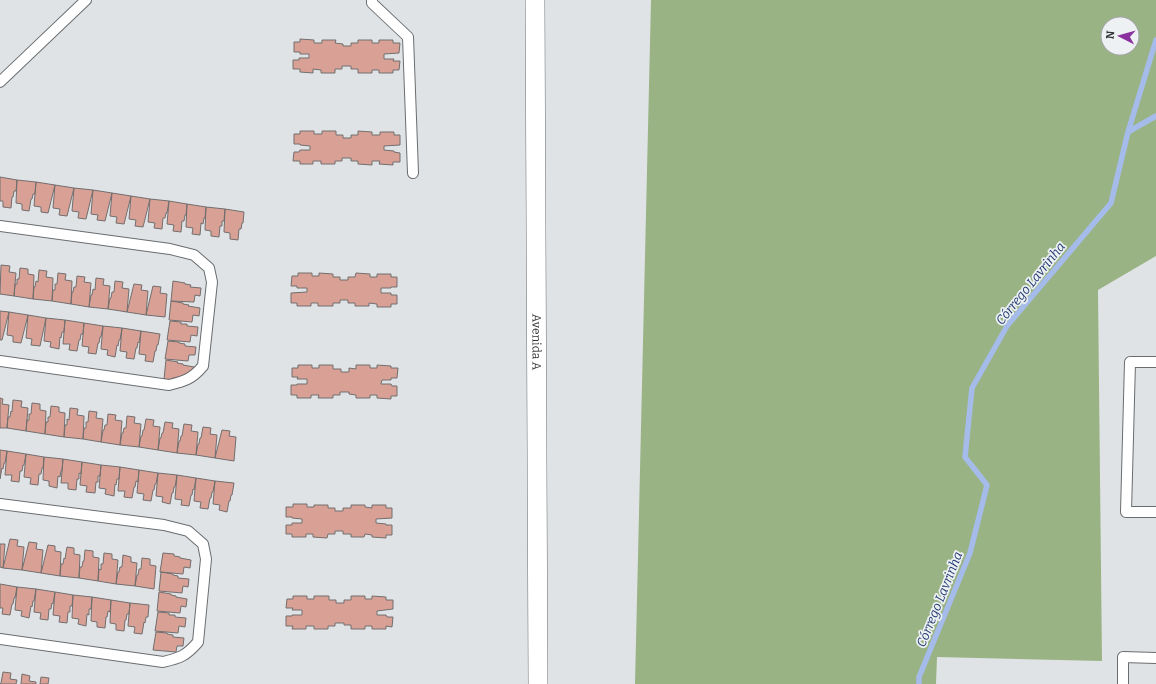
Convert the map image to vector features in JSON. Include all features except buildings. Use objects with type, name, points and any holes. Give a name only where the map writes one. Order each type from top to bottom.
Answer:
[{"type":"street","name":"Avenida A","points":[[535,0],[538,684]]},
{"type":"lane","points":[[0,82],[86,0]]},
{"type":"lane","points":[[372,0],[372,4],[408,36],[413,173]]},
{"type":"lane","points":[[0,226],[170,248],[194,255],[208,268],[212,282],[203,366],[187,381],[169,385],[0,361]]},
{"type":"lane","points":[[1156,362],[1130,362],[1126,512],[1156,512]]},
{"type":"lane","points":[[0,504],[164,525],[188,531],[203,544],[206,559],[198,642],[182,658],[163,662],[0,639]]},
{"type":"lane","points":[[1123,684],[1124,657],[1156,658]]},
{"type":"green space","points":[[651,0],[1156,0],[1156,256],[1098,290],[1102,661],[937,657],[936,684],[635,684]]},
{"type":"waterway","points":[[1128,132],[1156,40]]},
{"type":"waterway","name":"Córrego Lavrinha","points":[[919,684],[919,677],[970,553],[987,485],[965,457],[972,388],[1007,326],[1111,203],[1128,132],[1156,116]]}]
